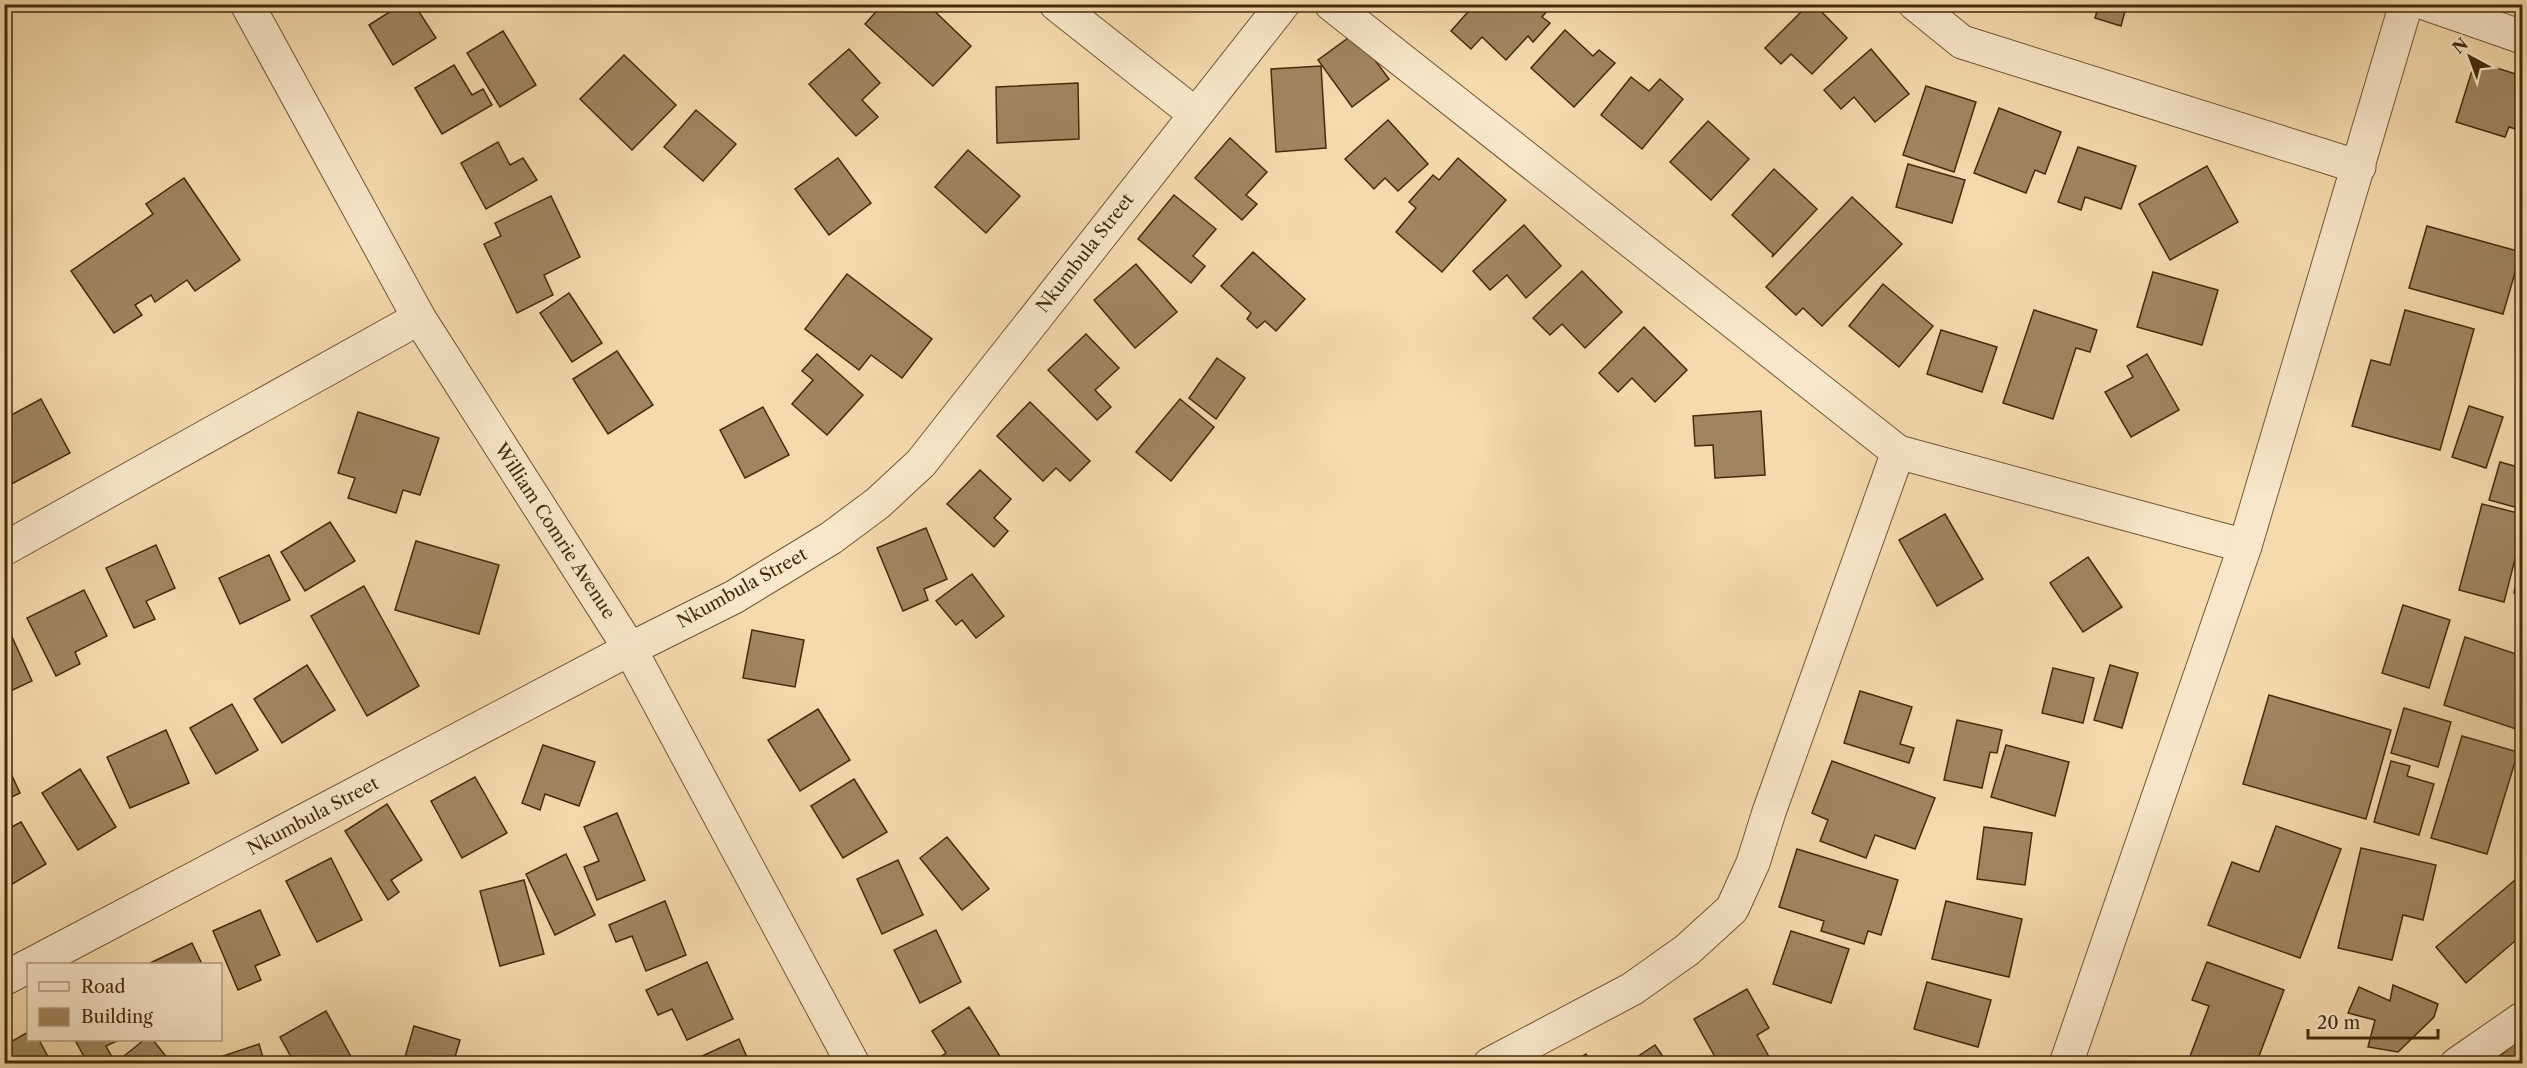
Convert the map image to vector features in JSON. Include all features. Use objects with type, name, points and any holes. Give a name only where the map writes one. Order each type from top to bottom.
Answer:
[{"type":"street","name":"William Comrie Avenue","points":[[247,4],[419,318],[630,648],[853,1064]]},
{"type":"street","points":[[1056,4],[1195,114]]},
{"type":"street","name":"Nkumbula Street","points":[[34,963],[630,648],[734,597],[831,538],[878,504],[921,464],[1283,4]]},
{"type":"street","points":[[1331,4],[1899,452],[2245,546]]},
{"type":"street","points":[[1915,4],[1962,42],[2359,167]]},
{"type":"street","points":[[2066,1064],[2245,546],[2406,4]]},
{"type":"street","points":[[2427,4],[2523,37]]},
{"type":"street","points":[[4,549],[419,318]]},
{"type":"street","points":[[1490,1064],[1632,989],[1687,950],[1732,909],[1753,863],[1769,812],[1899,452]]},
{"type":"street","name":"Nkumbula Street","points":[[4,979],[27,967]]},
{"type":"street","points":[[2457,1064],[2523,1019]]},
{"type":"building","points":[[402,4],[414,4],[436,38],[393,65],[369,25]]},
{"type":"building","points":[[883,4],[927,4],[971,46],[933,86],[865,24]]},
{"type":"building","points":[[1475,4],[1553,4],[1542,17],[1550,23],[1533,42],[1528,36],[1506,60],[1482,37],[1471,49],[1451,31]]},
{"type":"building","points":[[1809,4],[1814,4],[1847,38],[1812,74],[1791,54],[1781,64],[1765,48]]},
{"type":"building","points":[[2099,4],[2127,4],[2121,26],[2095,18]]},
{"type":"building","points":[[1565,30],[1593,56],[1599,50],[1615,63],[1574,107],[1531,68]]},
{"type":"building","points":[[503,31],[536,85],[500,107],[467,53]]},
{"type":"building","points":[[1355,33],[1389,79],[1352,107],[1318,60]]},
{"type":"building","points":[[849,49],[880,83],[862,100],[878,117],[856,136],[809,84]]},
{"type":"building","points":[[1871,49],[1909,94],[1875,122],[1854,97],[1841,109],[1824,90]]},
{"type":"building","points":[[624,55],[676,105],[632,150],[580,99]]},
{"type":"building","points":[[2475,61],[2522,76],[2522,131],[2509,127],[2505,137],[2456,122]]},
{"type":"building","points":[[454,65],[472,95],[483,89],[492,105],[442,134],[415,88]]},
{"type":"building","points":[[1321,66],[1326,148],[1276,152],[1271,69]]},
{"type":"building","points":[[1631,77],[1649,91],[1660,79],[1683,99],[1642,149],[1601,115]]},
{"type":"building","points":[[1078,83],[1079,139],[997,143],[996,87]]},
{"type":"building","points":[[1926,86],[1976,102],[1954,172],[1903,155]]},
{"type":"building","points":[[1999,108],[2061,132],[2045,174],[2035,170],[2026,193],[1974,173]]},
{"type":"building","points":[[696,110],[736,144],[703,181],[664,147]]},
{"type":"building","points":[[1388,120],[1428,164],[1398,191],[1385,178],[1374,189],[1345,159]]},
{"type":"building","points":[[1708,121],[1749,159],[1711,200],[1670,162]]},
{"type":"building","points":[[1230,138],[1267,172],[1246,195],[1257,204],[1242,220],[1195,178]]},
{"type":"building","points":[[498,142],[510,165],[523,158],[537,180],[486,209],[461,163]]},
{"type":"building","points":[[2078,147],[2136,166],[2121,209],[2085,197],[2081,210],[2058,202]]},
{"type":"building","points":[[968,150],[1020,196],[986,233],[935,187]]},
{"type":"building","points":[[838,158],[871,203],[829,235],[795,189]]},
{"type":"building","points":[[1458,158],[1506,200],[1442,272],[1396,232],[1416,208],[1409,202],[1433,175],[1439,180]]},
{"type":"building","points":[[1908,164],[1965,180],[1952,223],[1896,207]]},
{"type":"building","points":[[2207,166],[2238,222],[2170,260],[2139,204]]},
{"type":"building","points":[[1774,169],[1817,209],[1772,257],[1773,254],[1732,215]]},
{"type":"building","points":[[184,178],[240,260],[195,291],[187,280],[155,302],[151,295],[135,305],[142,315],[114,333],[71,271],[153,214],[146,204]]},
{"type":"building","points":[[1174,195],[1216,229],[1193,256],[1205,266],[1191,283],[1138,239]]},
{"type":"building","points":[[551,196],[580,257],[544,275],[553,295],[517,313],[484,244],[501,236],[495,223]]},
{"type":"building","points":[[1852,197],[1902,244],[1822,326],[1803,308],[1796,315],[1766,287]]},
{"type":"building","points":[[1524,225],[1561,266],[1526,298],[1507,275],[1490,290],[1473,271]]},
{"type":"building","points":[[2427,226],[2521,252],[2503,314],[2409,288]]},
{"type":"building","points":[[1253,252],[1305,299],[1276,331],[1265,321],[1257,328],[1247,319],[1251,313],[1221,286]]},
{"type":"building","points":[[1136,264],[1177,312],[1135,348],[1094,300]]},
{"type":"building","points":[[1582,271],[1622,312],[1585,348],[1562,324],[1550,335],[1533,318]]},
{"type":"building","points":[[2153,272],[2218,290],[2202,345],[2137,327]]},
{"type":"building","points":[[847,274],[932,339],[902,378],[871,355],[859,370],[805,329]]},
{"type":"building","points":[[1883,284],[1933,326],[1899,367],[1849,326]]},
{"type":"building","points":[[569,293],[602,343],[572,362],[540,313]]},
{"type":"building","points":[[2034,310],[2097,330],[2090,352],[2076,348],[2053,419],[2003,403]]},
{"type":"building","points":[[2405,310],[2474,329],[2440,450],[2352,426],[2371,360],[2390,365]]},
{"type":"building","points":[[1644,327],[1687,370],[1655,402],[1632,378],[1618,392],[1599,373]]},
{"type":"building","points":[[1941,330],[1997,347],[1982,392],[1927,374]]},
{"type":"building","points":[[1086,334],[1119,368],[1095,390],[1111,407],[1097,420],[1048,370]]},
{"type":"building","points":[[617,351],[653,405],[608,434],[573,379]]},
{"type":"building","points":[[817,354],[863,395],[827,435],[792,404],[813,380],[802,371]]},
{"type":"building","points":[[2147,354],[2179,410],[2131,437],[2105,392],[2133,377],[2127,366]]},
{"type":"building","points":[[1217,358],[1245,378],[1216,419],[1189,398]]},
{"type":"building","points":[[41,399],[70,453],[4,488],[4,419]]},
{"type":"building","points":[[1180,399],[1214,427],[1171,481],[1136,452]]},
{"type":"building","points":[[1030,402],[1090,461],[1070,481],[1056,468],[1043,481],[997,436]]},
{"type":"building","points":[[2469,406],[2503,417],[2486,468],[2452,457]]},
{"type":"building","points":[[763,407],[789,455],[745,478],[720,430]]},
{"type":"building","points":[[1761,411],[1765,475],[1715,478],[1713,445],[1695,446],[1693,416]]},
{"type":"building","points":[[358,412],[439,438],[420,495],[403,490],[396,513],[348,498],[355,478],[338,473]]},
{"type":"building","points":[[2500,462],[2522,468],[2522,509],[2489,500]]},
{"type":"building","points":[[980,470],[1011,499],[994,518],[1008,531],[994,547],[947,504]]},
{"type":"building","points":[[2482,504],[2522,514],[2522,532],[2504,602],[2459,590]]},
{"type":"building","points":[[1945,514],[1983,579],[1937,606],[1899,540]]},
{"type":"building","points":[[330,522],[355,561],[305,591],[281,552]]},
{"type":"building","points":[[926,528],[947,579],[924,589],[928,600],[903,611],[877,548]]},
{"type":"building","points":[[416,541],[499,565],[479,634],[395,610]]},
{"type":"building","points":[[156,545],[175,588],[146,601],[155,619],[134,628],[106,568]]},
{"type":"building","points":[[2522,551],[2522,595],[2514,593]]},
{"type":"building","points":[[269,555],[290,600],[240,624],[219,578]]},
{"type":"building","points":[[2088,557],[2122,607],[2083,632],[2050,583]]},
{"type":"building","points":[[972,574],[1004,616],[976,638],[962,620],[956,625],[936,601]]},
{"type":"building","points":[[364,586],[419,686],[367,716],[311,616]]},
{"type":"building","points":[[84,590],[107,636],[75,652],[80,664],[56,676],[27,618]]},
{"type":"building","points":[[2403,605],[2450,620],[2429,688],[2382,673]]},
{"type":"building","points":[[7,626],[32,681],[4,694],[4,628]]},
{"type":"building","points":[[752,630],[804,640],[795,687],[743,678]]},
{"type":"building","points":[[2465,637],[2522,656],[2522,731],[2444,705]]},
{"type":"building","points":[[307,665],[335,710],[282,743],[254,699]]},
{"type":"building","points":[[2110,665],[2138,673],[2122,728],[2094,720]]},
{"type":"building","points":[[2053,668],[2094,678],[2083,723],[2042,713]]},
{"type":"building","points":[[1860,691],[1912,707],[1900,744],[1914,748],[1909,763],[1844,743]]},
{"type":"building","points":[[2269,695],[2391,730],[2366,819],[2243,784]]},
{"type":"building","points":[[232,704],[258,750],[216,774],[190,728]]},
{"type":"building","points":[[2404,708],[2451,722],[2438,767],[2391,753]]},
{"type":"building","points":[[818,709],[850,760],[800,791],[768,740]]},
{"type":"building","points":[[1957,720],[2002,730],[1997,753],[1990,752],[1982,788],[1944,780]]},
{"type":"building","points":[[166,730],[189,783],[130,808],[107,757]]},
{"type":"building","points":[[2462,736],[2518,752],[2487,854],[2431,838]]},
{"type":"building","points":[[543,745],[595,762],[579,806],[545,794],[540,810],[522,803]]},
{"type":"building","points":[[2006,745],[2069,762],[2055,816],[1991,797]]},
{"type":"building","points":[[1832,761],[1935,798],[1915,849],[1875,835],[1866,858],[1820,841],[1828,820],[1812,813]]},
{"type":"building","points":[[2391,761],[2410,766],[2407,776],[2434,784],[2419,835],[2374,822]]},
{"type":"building","points":[[4,762],[20,793],[4,801]]},
{"type":"building","points":[[80,769],[116,827],[78,850],[42,793]]},
{"type":"building","points":[[475,777],[507,833],[462,858],[431,801]]},
{"type":"building","points":[[854,779],[887,832],[843,858],[811,806]]},
{"type":"building","points":[[387,804],[422,860],[391,880],[399,892],[388,900],[345,831]]},
{"type":"building","points":[[617,813],[645,880],[597,900],[584,867],[599,861],[584,827]]},
{"type":"building","points":[[21,822],[46,864],[4,889],[4,831]]},
{"type":"building","points":[[2276,826],[2341,849],[2300,958],[2208,925],[2232,862],[2259,872]]},
{"type":"building","points":[[1984,827],[2032,833],[2025,885],[1977,879]]},
{"type":"building","points":[[947,837],[989,889],[962,910],[920,858]]},
{"type":"building","points":[[2361,848],[2436,865],[2423,920],[2403,915],[2392,960],[2338,948]]},
{"type":"building","points":[[1797,849],[1898,880],[1881,935],[1868,931],[1864,944],[1821,931],[1824,921],[1779,907]]},
{"type":"building","points":[[566,854],[595,915],[555,935],[526,874]]},
{"type":"building","points":[[331,858],[362,920],[317,942],[286,881]]},
{"type":"building","points":[[898,860],[923,915],[882,934],[857,879]]},
{"type":"building","points":[[2522,874],[2522,935],[2466,983],[2436,947]]},
{"type":"building","points":[[524,880],[544,954],[500,966],[480,891]]},
{"type":"building","points":[[665,901],[686,955],[646,971],[632,936],[616,942],[609,925]]},
{"type":"building","points":[[1946,901],[2022,919],[2009,977],[1932,959]]},
{"type":"building","points":[[260,910],[280,955],[255,966],[261,980],[238,990],[213,931]]},
{"type":"building","points":[[936,930],[961,982],[920,1003],[894,950]]},
{"type":"building","points":[[1791,931],[1849,949],[1831,1003],[1773,984]]},
{"type":"building","points":[[192,943],[202,963],[150,963]]},
{"type":"building","points":[[707,962],[733,1019],[687,1040],[672,1009],[658,1015],[646,990]]},
{"type":"building","points":[[2207,962],[2284,990],[2256,1064],[2203,1064],[2189,1059],[2209,1006],[2192,1000]]},
{"type":"building","points":[[1927,982],[1991,1000],[1978,1047],[1914,1029]]},
{"type":"building","points":[[2393,985],[2438,1004],[2434,1017],[2398,1052],[2368,1047],[2375,1020],[2348,1013],[2359,987],[2390,1001]]},
{"type":"building","points":[[1747,989],[1769,1028],[1757,1035],[1773,1064],[1719,1064],[1694,1019]]},
{"type":"building","points":[[969,1007],[1003,1061],[999,1064],[940,1064],[937,1059],[946,1053],[932,1031]]},
{"type":"building","points":[[326,1011],[355,1064],[295,1064],[280,1037]]},
{"type":"building","points":[[414,1026],[460,1040],[453,1064],[403,1064]]},
{"type":"building","points":[[27,1033],[27,1041],[40,1041],[52,1064],[4,1064],[4,1046]]},
{"type":"building","points":[[2522,1038],[2522,1064],[2490,1064]]},
{"type":"building","points":[[739,1039],[750,1064],[685,1064]]},
{"type":"building","points":[[76,1041],[117,1041],[106,1046],[113,1059],[104,1064],[88,1064]]},
{"type":"building","points":[[143,1041],[154,1041],[172,1064],[114,1064]]},
{"type":"building","points":[[259,1044],[265,1064],[202,1064],[202,1063]]},
{"type":"building","points":[[1655,1045],[1668,1064],[1633,1064],[1631,1061]]},
{"type":"building","points":[[1586,1054],[1591,1064],[1569,1064]]},
{"type":"building","points":[[499,1059],[527,1064],[498,1064]]}]
